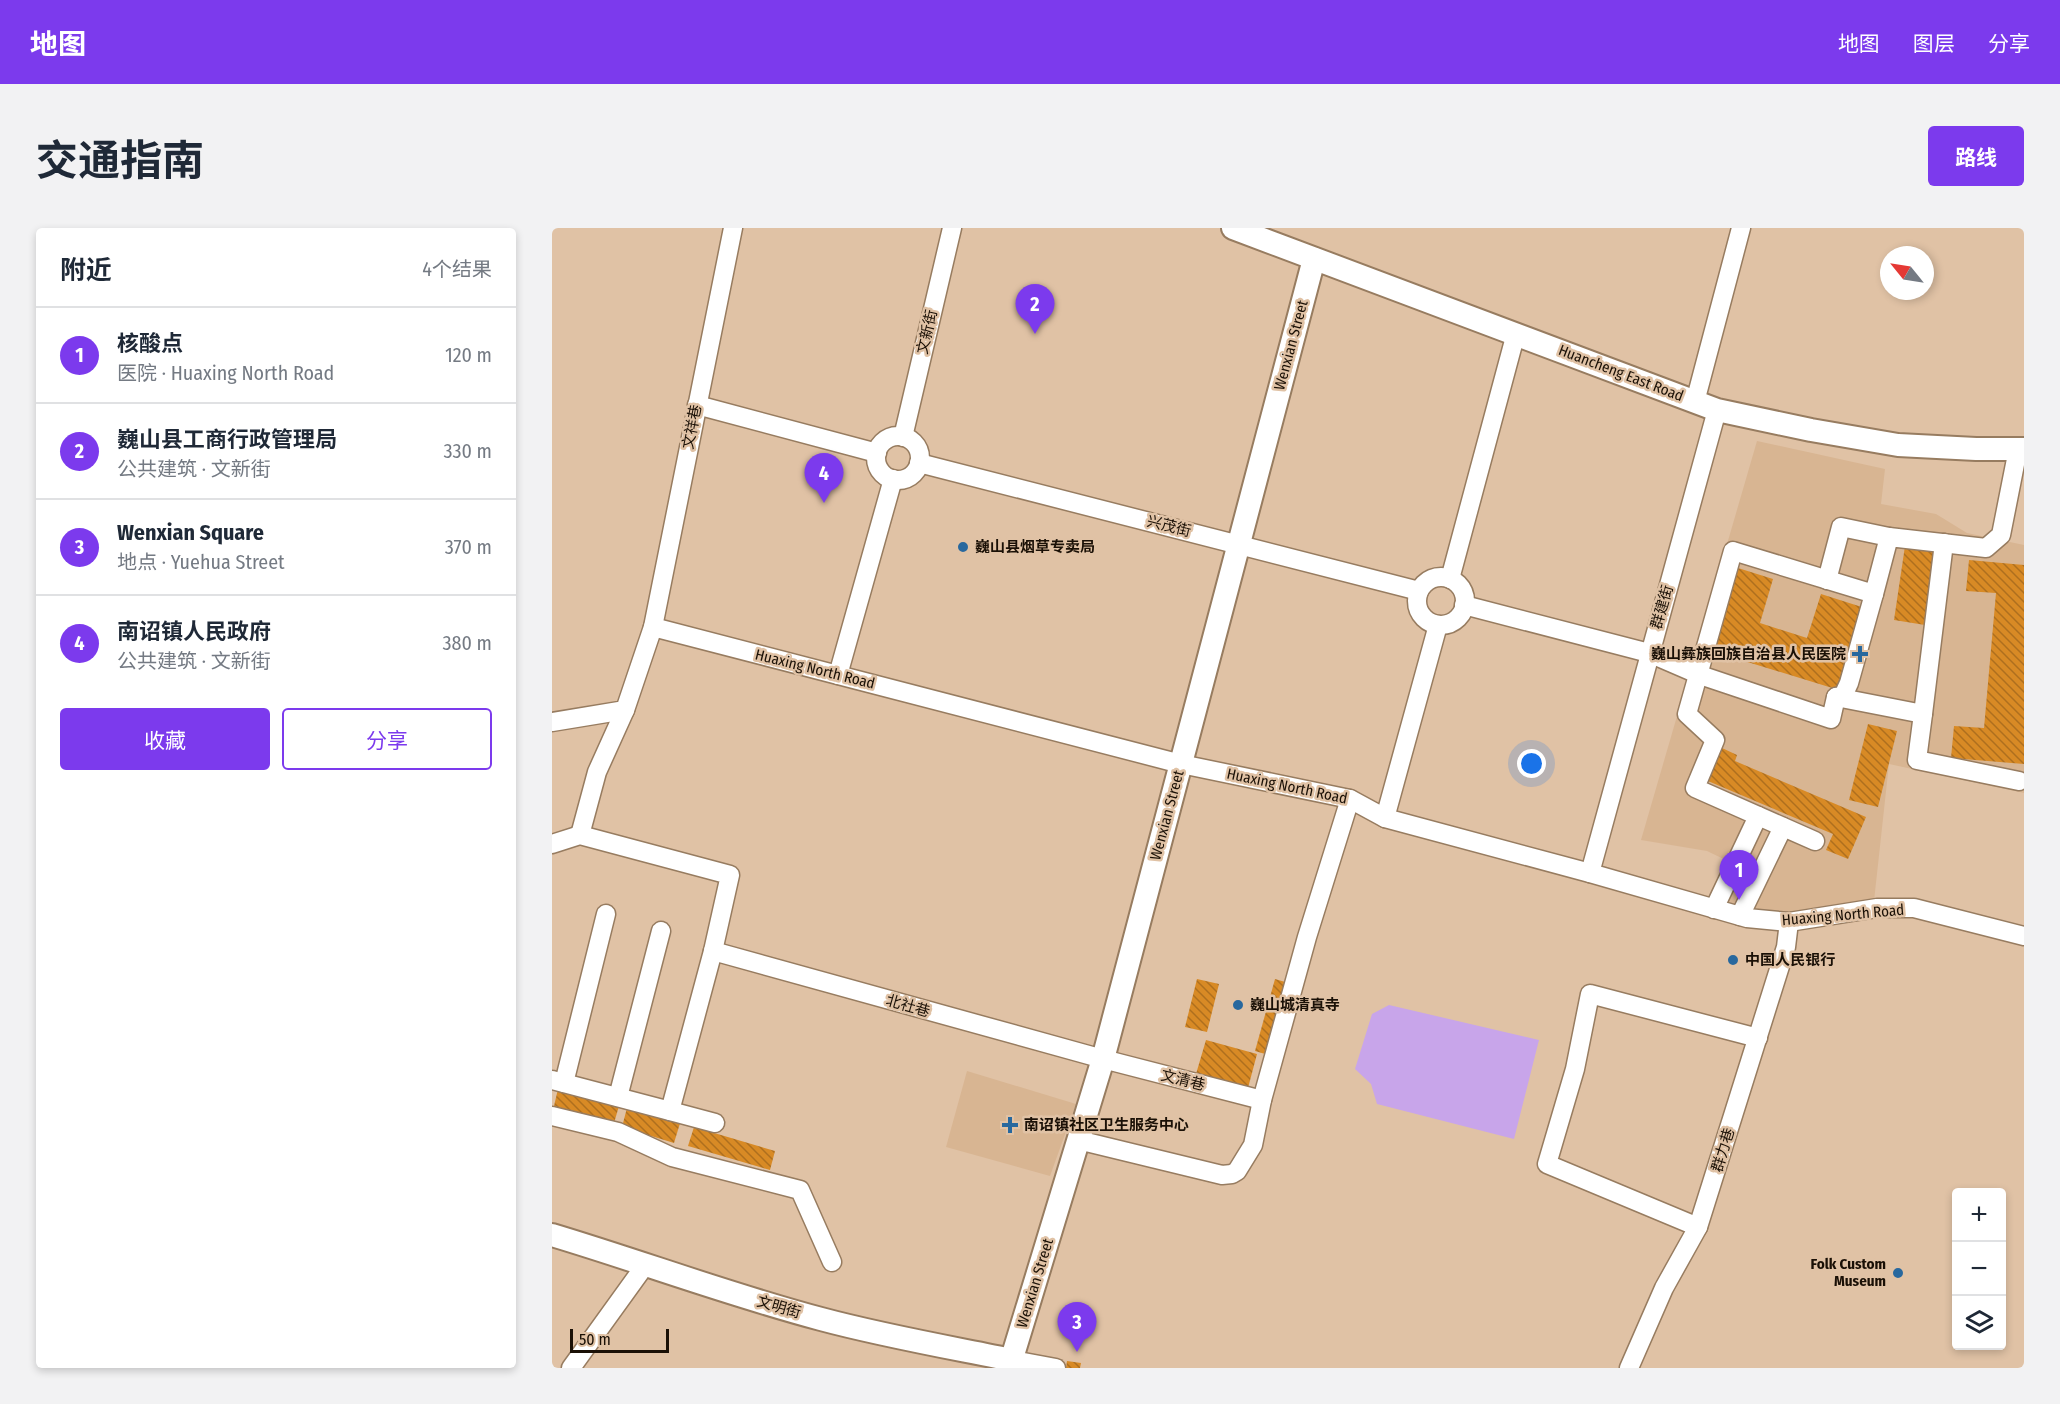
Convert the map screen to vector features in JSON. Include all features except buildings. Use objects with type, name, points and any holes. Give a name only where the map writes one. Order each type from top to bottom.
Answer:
[{"type":"main road","name":"Huancheng East Road","points":[[1233,228],[1717,410],[1898,445],[2021,449]]},
{"type":"main road","name":"Wenxian Street","points":[[1010,1364],[1102,1059],[1314,259]]},
{"type":"main road","name":"文明街","points":[[552,1235],[646,1263],[733,1294],[823,1320],[1010,1364]]},
{"type":"street","name":"文祥巷","points":[[580,835],[597,772],[625,710],[653,627],[733,228]]},
{"type":"street","name":"文新街","points":[[903,437],[952,228]]},
{"type":"street","points":[[1695,402],[1742,228]]},
{"type":"street","points":[[1450,579],[1516,333]]},
{"type":"street","points":[[697,405],[877,453]]},
{"type":"street","name":"群建街","points":[[1590,873],[1717,410]]},
{"type":"street","points":[[903,437],[914,444],[918,450],[919,463],[906,478],[886,477],[878,466],[879,447],[889,438],[903,437]]},
{"type":"street","points":[[1827,580],[1842,527],[1888,537],[1986,548],[2001,535],[2021,449]]},
{"type":"street","name":"兴茂街","points":[[919,463],[1419,591]]},
{"type":"street","points":[[837,675],[893,479]]},
{"type":"street","points":[[1836,697],[1844,696],[1849,683],[1888,537]]},
{"type":"street","points":[[1944,543],[1917,760],[2019,781]]},
{"type":"street","points":[[1815,841],[1695,788],[1715,740],[1687,714],[1700,675],[1733,551],[1874,594]]},
{"type":"street","points":[[1435,578],[1450,579],[1460,587],[1464,598],[1464,605],[1458,618],[1445,624],[1425,619],[1420,613],[1417,598],[1419,591],[1423,585],[1435,578]]},
{"type":"street","points":[[1464,605],[1649,653],[1700,675],[1830,719],[1836,697]]},
{"type":"street","points":[[1385,818],[1438,624]]},
{"type":"street","name":"Huaxing North Road","points":[[653,627],[1181,764],[1350,799],[1385,818],[1740,916],[1789,922],[1877,908],[1914,908],[2024,936]]},
{"type":"street","points":[[1836,697],[1923,714]]},
{"type":"street","points":[[552,722],[625,710]]},
{"type":"street","points":[[1078,1140],[1222,1175],[1238,1171],[1253,1145],[1307,937],[1350,799]]},
{"type":"street","points":[[1714,909],[1758,816]]},
{"type":"street","points":[[1740,916],[1783,827]]},
{"type":"street","points":[[552,844],[580,835],[730,875],[713,951],[670,1111]]},
{"type":"street","points":[[606,914],[558,1082],[715,1123]]},
{"type":"street","name":"群力巷","points":[[1629,1368],[1664,1288],[1698,1227],[1786,947],[1789,922]]},
{"type":"street","points":[[618,1097],[661,931]]},
{"type":"street","name":"北社巷","points":[[713,951],[1102,1059]]},
{"type":"street","points":[[1698,1227],[1547,1164],[1575,1069],[1590,994],[1758,1038]]},
{"type":"street","name":"文清巷","points":[[1102,1059],[1263,1100]]},
{"type":"street","points":[[552,1116],[618,1132],[672,1157],[800,1190],[832,1262]]},
{"type":"street","points":[[571,1368],[646,1263]]},
{"type":"street","points":[[1010,1364],[1056,1368]]},
{"type":"shaded area","name":"巍山彝族回族自治县人民医院","points":[[1757,441],[1885,469],[1881,504],[1936,514],[1967,533],[2024,545],[2024,793],[1889,764],[1874,901],[1797,917],[1747,913],[1718,901],[1732,863],[1707,851],[1641,840]]},
{"type":"shaded area","points":[[1389,1005],[1539,1040],[1514,1139],[1377,1104],[1371,1084],[1355,1069],[1372,1014]]},
{"type":"shaded area","name":"南诏镇社区卫生服务中心","points":[[967,1071],[1076,1104],[1050,1176],[946,1147]]},
{"type":"place","name":"巍山县工商行政管理局","points":[[1035,334]]},
{"type":"place","name":"南诏镇人民政府","points":[[824,503]]},
{"type":"place","name":"巍山县烟草专卖局","points":[[963,547]]},
{"type":"place","name":"巍山彝族回族自治县人民医院","points":[[1860,654]]},
{"type":"place","name":"核酸点","points":[[1739,900]]},
{"type":"place","name":"中国人民银行","points":[[1733,960]]},
{"type":"place","name":"巍山城清真寺","points":[[1238,1005]]},
{"type":"place","name":"南诏镇社区卫生服务中心","points":[[1010,1125]]},
{"type":"place","name":"Folk Custom Museum","points":[[1898,1273]]},
{"type":"place","name":"Wenxian Square","points":[[1077,1352]]}]
